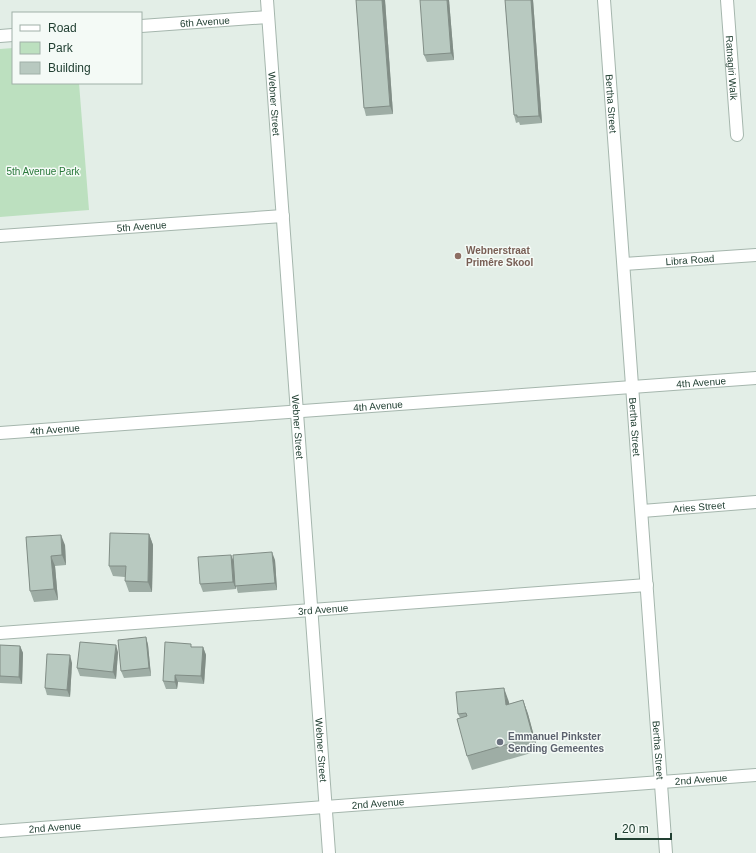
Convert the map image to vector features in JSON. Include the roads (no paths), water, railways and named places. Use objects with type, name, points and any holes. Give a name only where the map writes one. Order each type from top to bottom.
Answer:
[{"type":"street","name":"Webner Street","points":[[267,0],[329,853]]},
{"type":"street","name":"Bertha Street","points":[[604,0],[666,853]]},
{"type":"street","name":"Ratnagiri Walk","points":[[728,0],[737,135]]},
{"type":"street","name":"6th Avenue","points":[[142,26],[268,17]]},
{"type":"street","points":[[0,36],[12,35]]},
{"type":"street","name":"5th Avenue","points":[[0,236],[283,216]]},
{"type":"street","name":"Libra Road","points":[[624,264],[756,255]]},
{"type":"street","name":"4th Avenue","points":[[0,433],[756,378]]},
{"type":"street","name":"Aries Street","points":[[642,511],[756,502]]},
{"type":"street","name":"3rd Avenue","points":[[0,633],[647,585]]},
{"type":"street","name":"2nd Avenue","points":[[0,832],[756,775]]},
{"type":"place","name":"Webnerstraat Primêre Skool","points":[[458,256]]},
{"type":"place","name":"Emmanuel Pinkster Sending Gemeentes","points":[[500,742]]},
{"type":"park label","name":"5th Avenue Park","points":[[43,171]]}]
